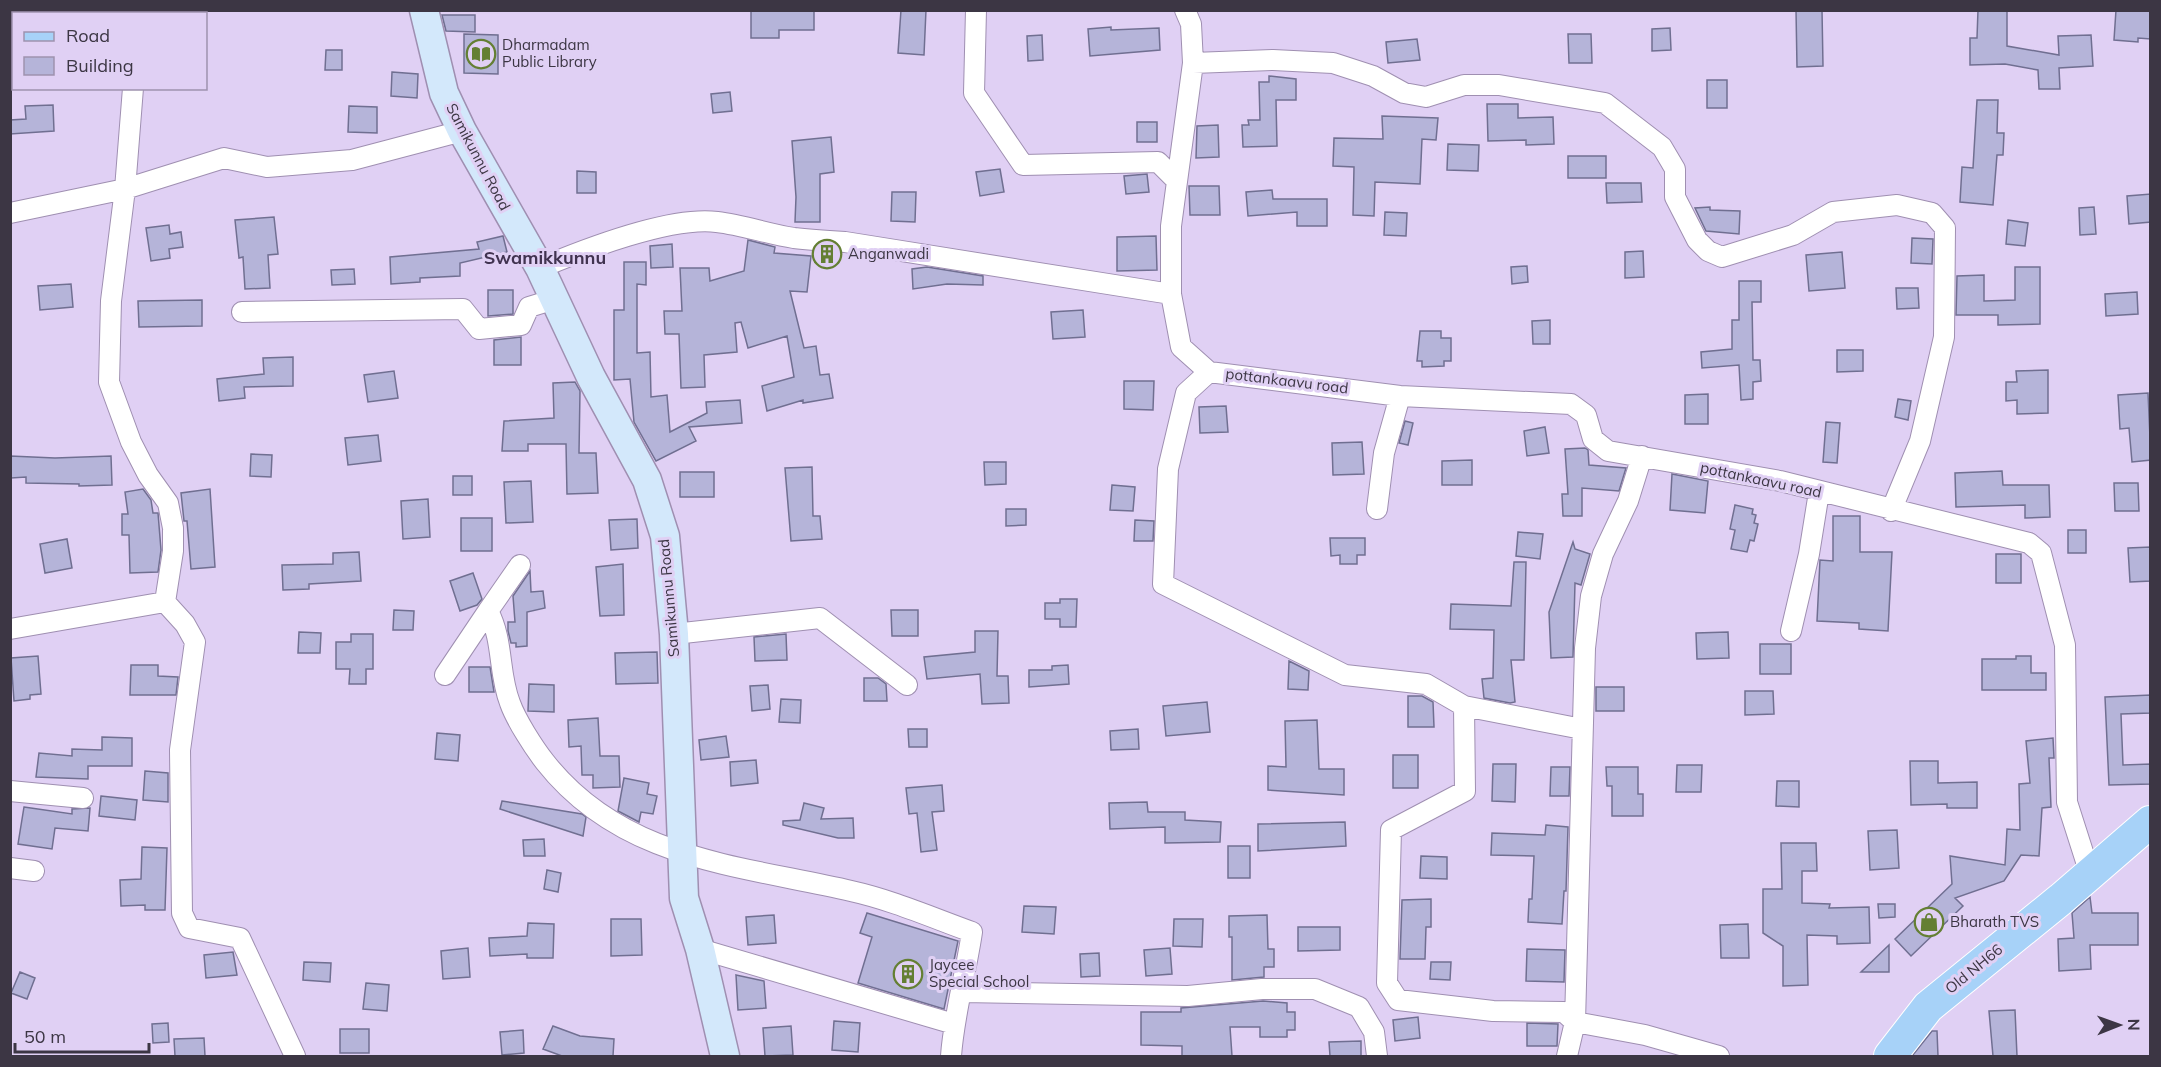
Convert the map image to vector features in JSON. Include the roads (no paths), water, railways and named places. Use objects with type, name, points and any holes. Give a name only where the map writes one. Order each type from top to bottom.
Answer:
[{"type":"main road","name":"Samikunnu Road","points":[[424,10],[444,93],[462,131],[540,268],[591,377],[647,480],[665,536],[674,634],[684,898],[700,949],[724,1056]]},
{"type":"main road","name":"Old NH66","points":[[1890,1056],[1928,1007],[2151,822]]},
{"type":"street","points":[[976,10],[974,93],[1023,165],[1158,162],[1176,180]]},
{"type":"street","points":[[540,268],[576,253],[634,235],[670,226],[715,221],[794,238],[845,242],[1171,294],[1171,226],[1193,63],[1191,24],[1185,10]]},
{"type":"street","points":[[1193,63],[1273,60],[1333,63],[1372,76],[1404,93],[1426,97],[1464,85],[1499,85],[1605,103],[1662,147],[1675,169],[1675,196],[1697,240],[1708,251],[1722,257],[1793,235],[1833,212],[1896,205],[1932,213],[1945,228],[1944,337],[1920,441],[1891,511]]},
{"type":"street","points":[[133,90],[126,189],[111,301],[109,382],[131,442],[148,475],[168,503],[173,528],[173,551],[165,602]]},
{"type":"street","points":[[10,213],[126,189],[224,158],[267,167],[352,160],[462,131]]},
{"type":"street","name":"pottankaavu road","points":[[1171,294],[1181,347],[1209,372],[1400,396],[1571,404],[1586,415],[1593,439],[1608,451],[1780,481],[1891,511],[2030,543],[2042,553],[2065,645],[2068,732],[2067,801],[2090,874]]},
{"type":"street","points":[[242,312],[463,309],[479,329],[521,325],[529,307],[555,299]]},
{"type":"street","points":[[1209,372],[1186,393],[1168,469],[1163,584],[1345,675],[1426,684],[1464,706],[1582,729]]},
{"type":"street","points":[[1377,509],[1384,453],[1400,396]]},
{"type":"street","points":[[1567,1056],[1575,1022],[1585,648],[1591,596],[1603,554],[1628,501],[1642,456]]},
{"type":"street","points":[[1791,631],[1809,554],[1819,492]]},
{"type":"street","points":[[445,675],[520,565]]},
{"type":"street","points":[[10,629],[165,602]]},
{"type":"street","points":[[165,602],[185,624],[195,642],[180,750],[182,913],[189,928],[240,938],[295,1056]]},
{"type":"street","points":[[488,611],[497,628],[510,703],[545,761],[586,805],[609,821],[683,855],[855,892],[972,932],[963,992],[954,1024],[951,1056]]},
{"type":"street","points":[[674,634],[820,618],[907,685]]},
{"type":"street","points":[[1464,706],[1465,791],[1391,830],[1387,983],[1398,1000],[1492,1011],[1564,1012],[1575,1022],[1645,1035],[1719,1056]]},
{"type":"street","points":[[10,791],[83,798]]},
{"type":"street","points":[[10,868],[34,871]]},
{"type":"street","points":[[700,949],[954,1024]]},
{"type":"street","points":[[963,992],[1188,996],[1262,989],[1315,989],[1359,1006],[1374,1032],[1377,1056]]},
{"type":"place","name":"Dharmadam Public Library","points":[[481,54]]},
{"type":"place","name":"Anganwadi","points":[[827,254]]},
{"type":"place","name":"Bharath TVS","points":[[1929,922]]},
{"type":"place","name":"Jaycee Special School","points":[[908,974]]},
{"type":"district","name":"Swamikkunnu","points":[[545,258]]}]
